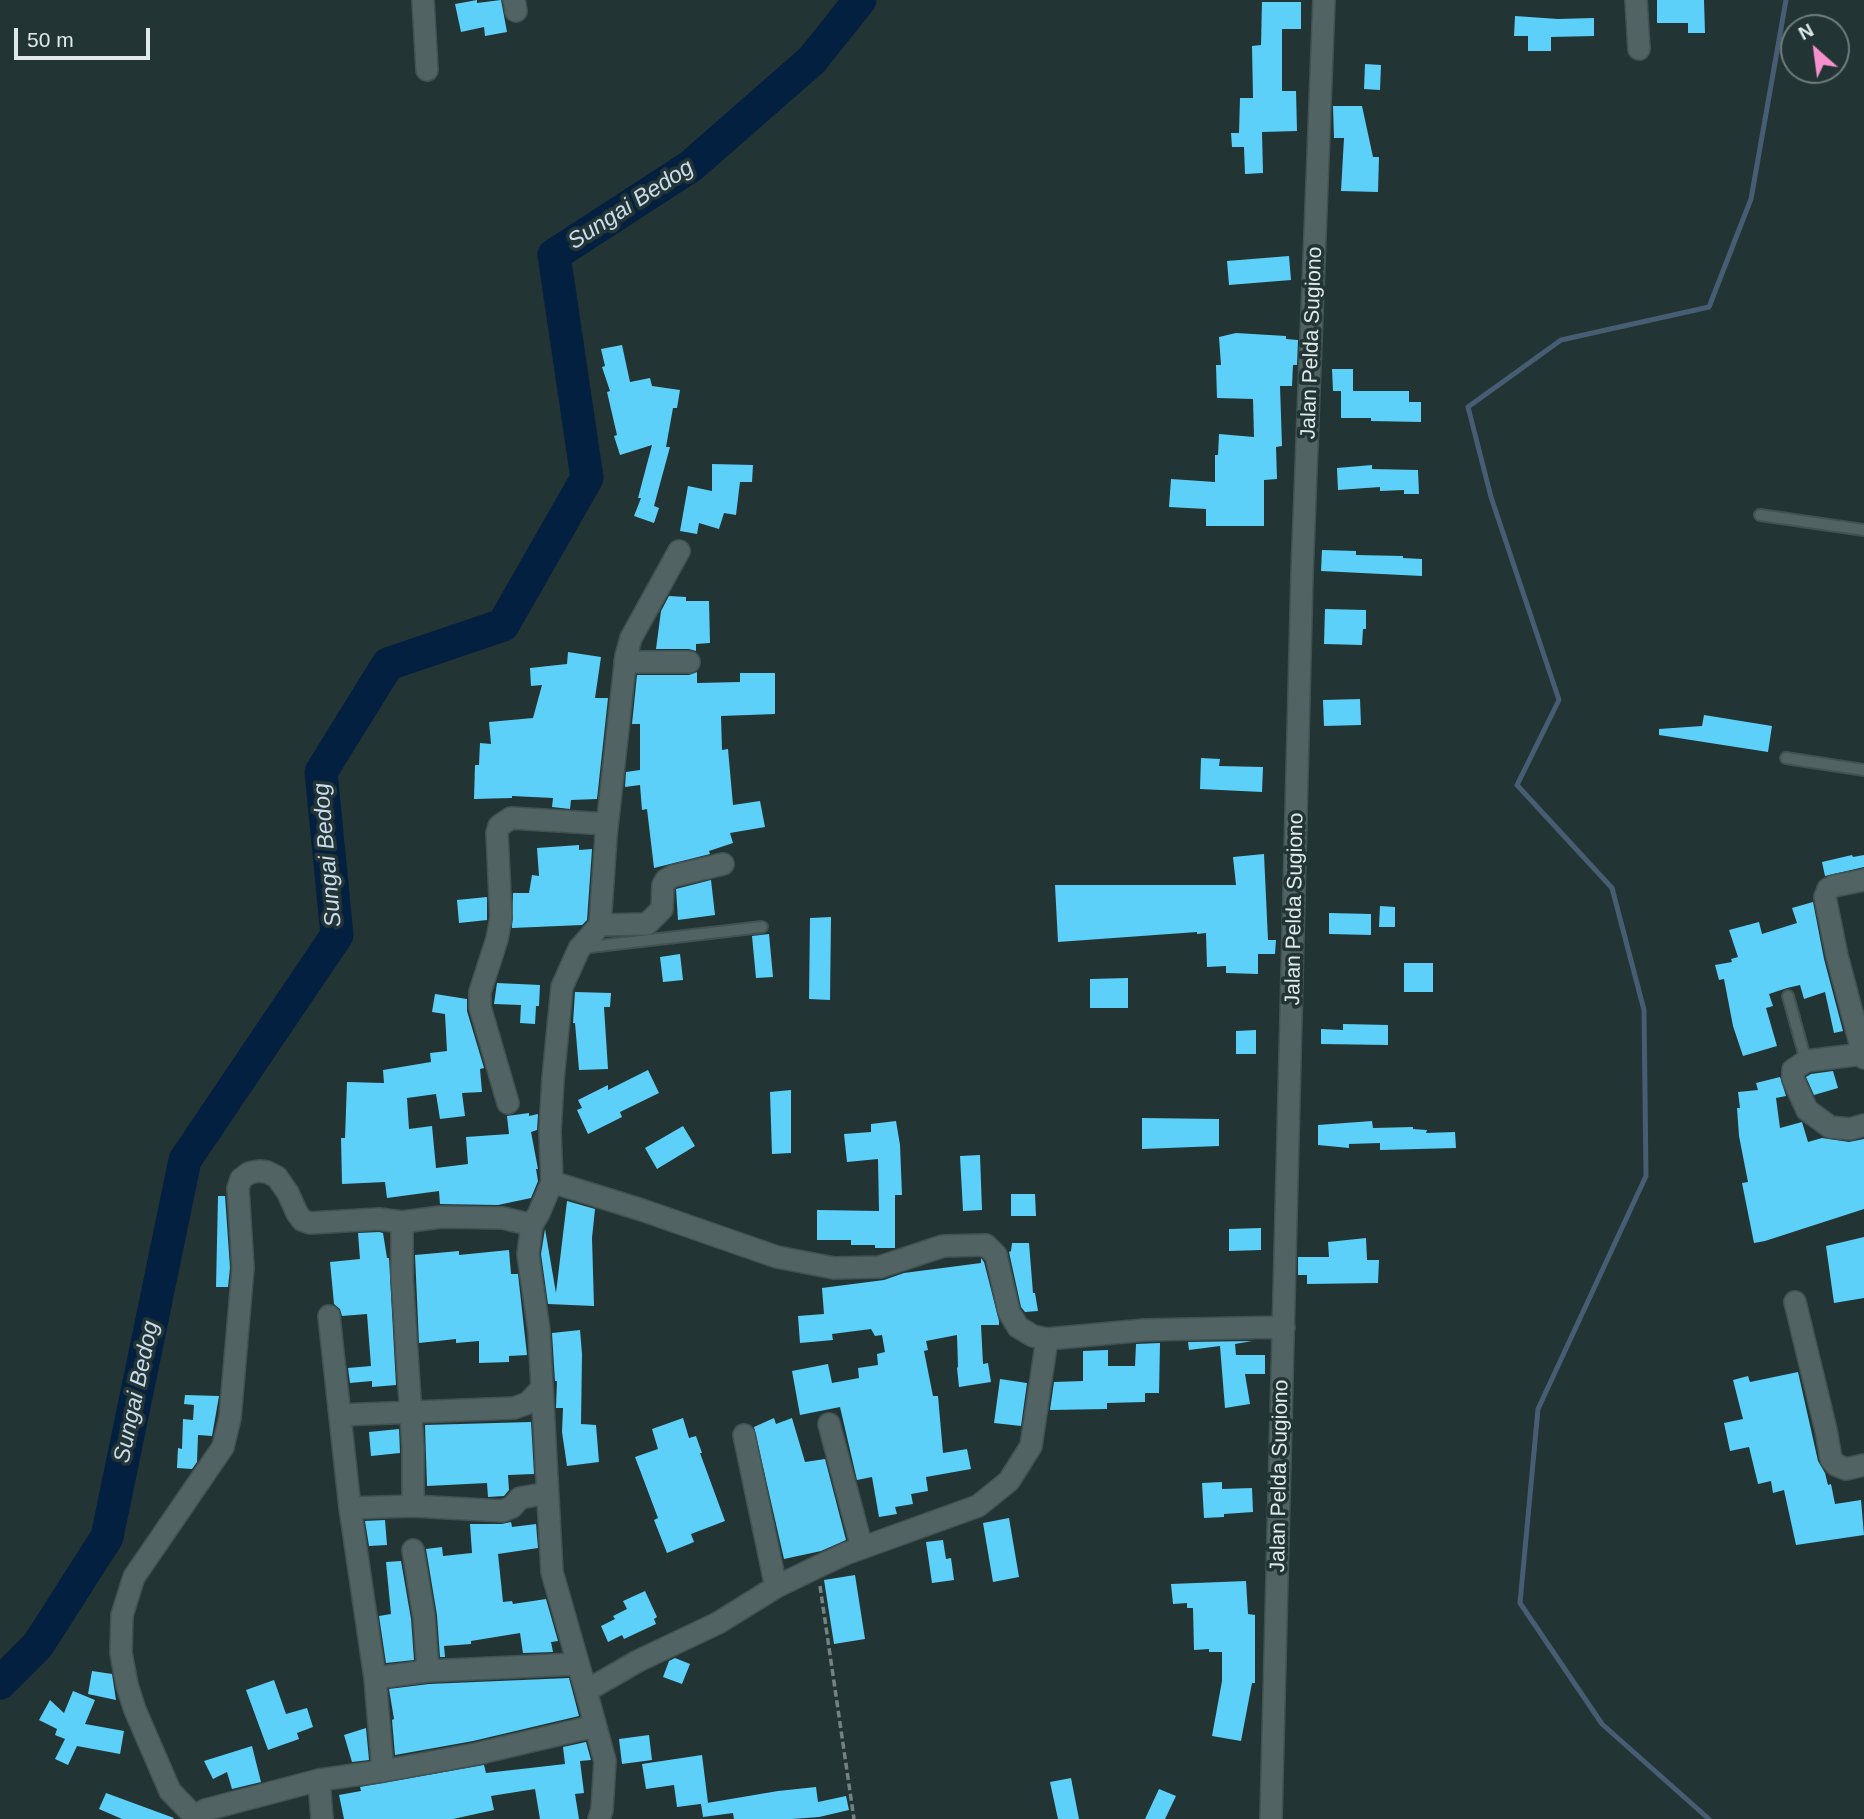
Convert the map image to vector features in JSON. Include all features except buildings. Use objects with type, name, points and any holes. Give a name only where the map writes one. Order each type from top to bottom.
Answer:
[{"type":"street","points":[[423,0],[427,70]]},
{"type":"street","name":"Jalan Pelda Sugiono","points":[[1271,1819],[1302,574],[1324,0]]},
{"type":"street","points":[[1636,0],[1639,49]]},
{"type":"street","points":[[599,1819],[605,1761],[552,1572],[539,1331],[528,1254],[532,1225],[552,1182],[553,1079],[562,987],[579,948],[600,926],[607,824],[625,663],[631,638],[679,551]]},
{"type":"street","points":[[625,663],[689,662]]},
{"type":"street","points":[[508,1103],[480,1007],[480,992],[501,918],[497,833],[499,826],[511,818],[607,824]]},
{"type":"street","points":[[600,926],[648,924],[662,909],[663,885],[666,880],[723,864]]},
{"type":"street","points":[[1864,880],[1834,886],[1828,889],[1825,897],[1833,943],[1863,1056],[1806,1061],[1793,1070],[1793,1079],[1807,1110],[1830,1127],[1850,1129],[1864,1125]]},
{"type":"street","points":[[532,1225],[503,1218],[453,1217],[402,1222],[379,1219],[310,1223],[302,1220],[288,1193],[277,1178],[268,1172],[249,1173],[241,1179],[238,1188],[243,1268],[230,1418],[223,1447],[134,1577],[122,1615],[121,1653],[135,1710],[170,1791],[197,1819],[205,1810],[319,1780],[476,1754],[595,1726]]},
{"type":"street","points":[[552,1182],[777,1257],[834,1268],[880,1267],[943,1246],[986,1245],[996,1255],[1009,1312],[1018,1327],[1032,1336],[1047,1339],[1145,1330],[1284,1327]]},
{"type":"street","points":[[402,1222],[402,1277],[411,1413],[412,1506]]},
{"type":"street","points":[[1795,1302],[1831,1459],[1836,1465],[1846,1469],[1864,1465]]},
{"type":"street","points":[[329,1316],[350,1508],[375,1678],[383,1771]]},
{"type":"street","points":[[586,1691],[638,1661],[718,1623],[776,1587],[817,1567],[978,1506],[1009,1481],[1031,1446],[1047,1339]]},
{"type":"street","points":[[340,1415],[514,1408],[528,1403],[542,1388]]},
{"type":"street","points":[[829,1424],[862,1548]]},
{"type":"street","points":[[744,1435],[776,1587]]},
{"type":"street","points":[[350,1508],[412,1506],[503,1511],[512,1507],[520,1498],[547,1493]]},
{"type":"street","points":[[413,1550],[424,1617],[428,1671]]},
{"type":"street","points":[[375,1678],[428,1671],[578,1664]]},
{"type":"street","points":[[319,1780],[323,1819]]},
{"type":"lane","points":[[1760,515],[1864,530]]},
{"type":"lane","points":[[1786,758],[1864,771]]},
{"type":"lane","points":[[579,948],[762,927]]},
{"type":"lane","points":[[1788,996],[1806,1061]]},
{"type":"path","points":[[817,1567],[854,1819]]},
{"type":"waterway","name":"Sungai Bedog","points":[[0,1683],[38,1645],[107,1537],[185,1160],[337,935],[321,772],[388,664],[503,625],[587,478],[554,255],[691,166],[812,60],[860,0]]},
{"type":"waterway","points":[[1709,1819],[1602,1724],[1520,1603],[1538,1409],[1646,1176],[1644,1010],[1612,888],[1517,785],[1559,700],[1491,497],[1468,407],[1561,340],[1709,307],[1751,199],[1786,0]]}]
